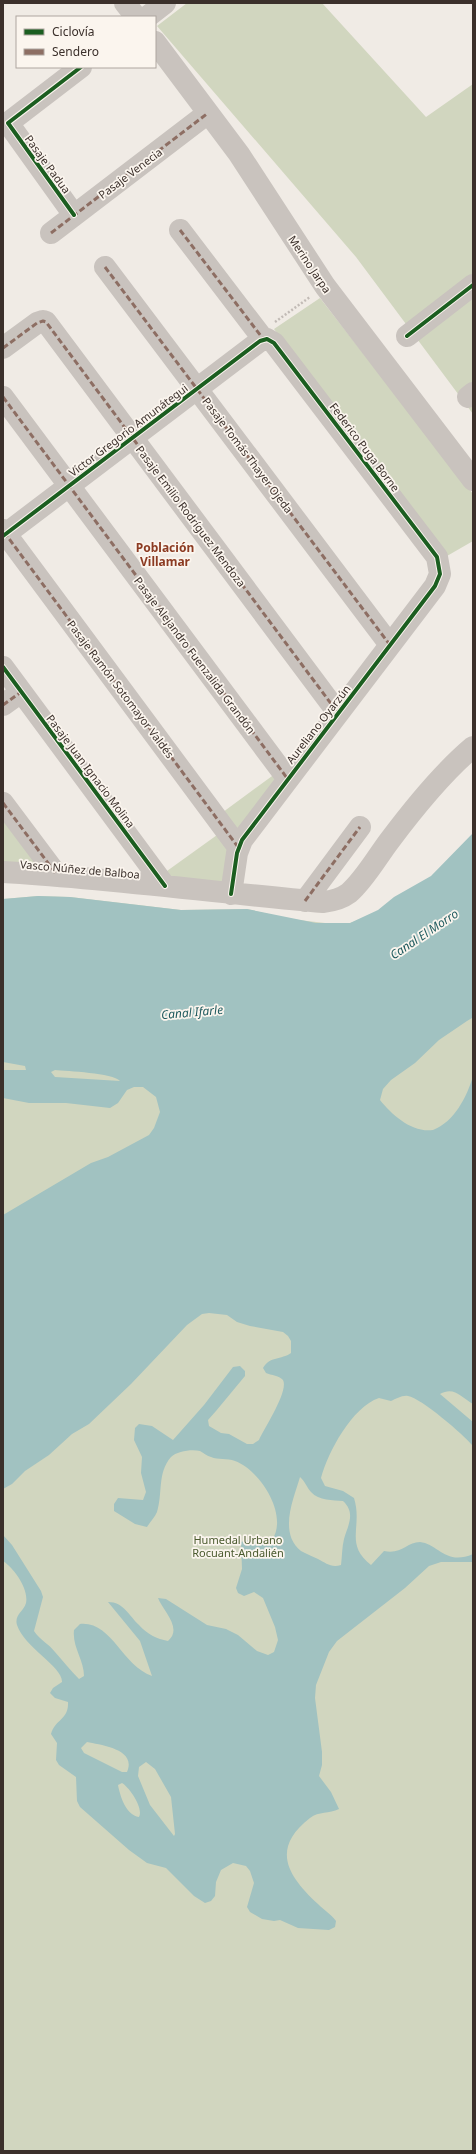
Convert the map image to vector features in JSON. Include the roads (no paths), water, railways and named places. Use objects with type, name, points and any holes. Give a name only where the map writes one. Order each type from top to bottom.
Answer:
[{"type":"street","points":[[125,3],[135,16]]},
{"type":"street","points":[[148,16],[165,3]]},
{"type":"street","name":"Merino Jarpa","points":[[156,43],[256,178],[288,231],[325,286],[473,480]]},
{"type":"street","name":"Pasaje Padua","points":[[74,215],[8,123],[80,68]]},
{"type":"street","name":"Pasaje Venecia","points":[[51,233],[208,113]]},
{"type":"street","name":"Federico Puga Borne","points":[[180,230],[261,337],[271,340],[274,343],[434,553],[439,563],[440,574]]},
{"type":"street","name":"Pasaje Tomás Thayer Ojeda","points":[[105,267],[198,388],[390,645]]},
{"type":"street","points":[[407,336],[473,285]]},
{"type":"street","name":"Pasaje Emilio Rodríguez Mendoza","points":[[3,348],[37,323],[43,321],[48,325],[338,713]]},
{"type":"street","name":"Víctor Gregorio Amunátegui","points":[[4,533],[198,388],[261,337]]},
{"type":"street","name":"Pasaje Alejandro Fuenzalida Grandón","points":[[3,397],[287,778]]},
{"type":"street","name":"Pasaje Ramón Sotomayor Valdés","points":[[4,533],[238,847]]},
{"type":"street","name":"Aureliano Oyarzún","points":[[232,894],[238,847],[246,833],[436,586],[440,574]]},
{"type":"street","name":"Pasaje Juan Ignacio Molina","points":[[3,667],[165,886]]},
{"type":"street","points":[[3,705],[22,692]]},
{"type":"street","points":[[314,902],[340,898],[356,886],[394,834],[460,758],[473,747]]},
{"type":"street","points":[[3,803],[58,875]]},
{"type":"street","points":[[314,902],[360,827]]},
{"type":"street","name":"Vasco Núñez de Balboa","points":[[3,872],[58,875],[314,902]]},
{"type":"water","points":[[473,833],[473,1020],[472,1018],[439,1040],[415,1063],[391,1080],[383,1089],[380,1100],[390,1111],[410,1126],[418,1129],[433,1130],[447,1121],[459,1108],[473,1076],[473,1404],[457,1393],[449,1391],[440,1394],[473,1422],[473,1446],[442,1418],[414,1398],[404,1396],[391,1401],[379,1398],[369,1403],[360,1411],[342,1432],[329,1456],[321,1478],[325,1486],[343,1491],[354,1498],[357,1518],[356,1542],[358,1550],[371,1565],[384,1551],[390,1552],[399,1550],[411,1544],[420,1542],[432,1546],[449,1556],[464,1557],[473,1554],[473,1562],[441,1562],[429,1566],[405,1588],[337,1641],[329,1652],[316,1685],[315,1698],[322,1752],[322,1765],[319,1776],[331,1792],[339,1809],[332,1812],[317,1814],[310,1818],[298,1829],[290,1841],[287,1851],[288,1862],[298,1883],[307,1894],[336,1921],[335,1927],[329,1930],[298,1928],[280,1920],[274,1921],[262,1919],[250,1912],[247,1907],[254,1883],[250,1871],[246,1866],[233,1863],[221,1870],[216,1882],[215,1896],[211,1901],[205,1903],[194,1896],[166,1868],[147,1863],[129,1850],[80,1807],[77,1801],[76,1777],[59,1765],[56,1760],[57,1743],[51,1734],[55,1725],[64,1716],[68,1708],[68,1702],[55,1698],[50,1693],[53,1688],[62,1682],[61,1676],[27,1641],[16,1622],[25,1606],[26,1597],[20,1579],[3,1561],[3,1535],[12,1545],[41,1591],[43,1597],[34,1631],[53,1649],[79,1679],[84,1676],[82,1664],[76,1648],[74,1630],[80,1624],[91,1625],[101,1629],[133,1663],[142,1671],[152,1676],[140,1641],[108,1602],[118,1604],[126,1610],[145,1631],[160,1639],[168,1641],[172,1636],[173,1625],[158,1598],[166,1599],[207,1625],[226,1629],[238,1635],[257,1651],[268,1655],[274,1652],[278,1640],[275,1627],[263,1598],[254,1592],[244,1596],[238,1593],[236,1588],[242,1569],[241,1542],[249,1540],[272,1540],[276,1530],[277,1518],[274,1506],[269,1494],[254,1474],[235,1461],[214,1458],[200,1451],[185,1451],[177,1453],[171,1457],[167,1463],[162,1476],[157,1512],[147,1527],[135,1524],[114,1511],[114,1504],[118,1498],[143,1500],[146,1492],[141,1473],[142,1457],[134,1440],[135,1428],[139,1424],[152,1426],[173,1440],[204,1405],[233,1367],[240,1366],[245,1371],[245,1376],[208,1420],[209,1426],[221,1433],[229,1434],[247,1444],[253,1444],[259,1440],[275,1410],[284,1385],[282,1379],[266,1373],[263,1368],[272,1360],[291,1353],[291,1341],[283,1332],[250,1326],[237,1322],[227,1315],[209,1313],[202,1314],[187,1325],[131,1384],[89,1424],[72,1434],[49,1455],[25,1471],[12,1484],[3,1489],[3,1215],[91,1163],[108,1157],[149,1135],[154,1128],[160,1112],[156,1097],[143,1087],[134,1087],[127,1090],[118,1103],[110,1108],[66,1103],[29,1103],[3,1098],[3,1070],[26,1070],[25,1066],[3,1062],[3,899],[38,896],[70,897],[181,910],[247,909],[316,923],[350,923],[378,910],[394,897],[431,876]],"holes":[[[55,1070],[89,1073],[109,1076],[120,1081],[55,1077],[51,1072]],[[300,1477],[314,1495],[326,1500],[343,1501],[349,1510],[350,1519],[343,1542],[341,1565],[334,1566],[326,1563],[301,1551],[294,1544],[290,1535],[289,1525],[292,1505]],[[87,1742],[108,1747],[122,1753],[127,1758],[129,1764],[127,1772],[122,1772],[84,1753],[81,1748]],[[146,1762],[155,1769],[171,1797],[174,1836],[150,1805],[138,1776],[139,1767]],[[122,1783],[132,1793],[138,1803],[140,1813],[139,1817],[134,1816],[127,1809],[118,1785]]]},
{"type":"district","name":"Población Villamar","points":[[165,554]]},
{"type":"water label","name":"Canal El Morro","points":[[424,934]]},
{"type":"water label","name":"Canal Ifarle","points":[[192,1012]]},
{"type":"park label","name":"Humedal Urbano Rocuant-Andalién","points":[[238,1545]]}]
